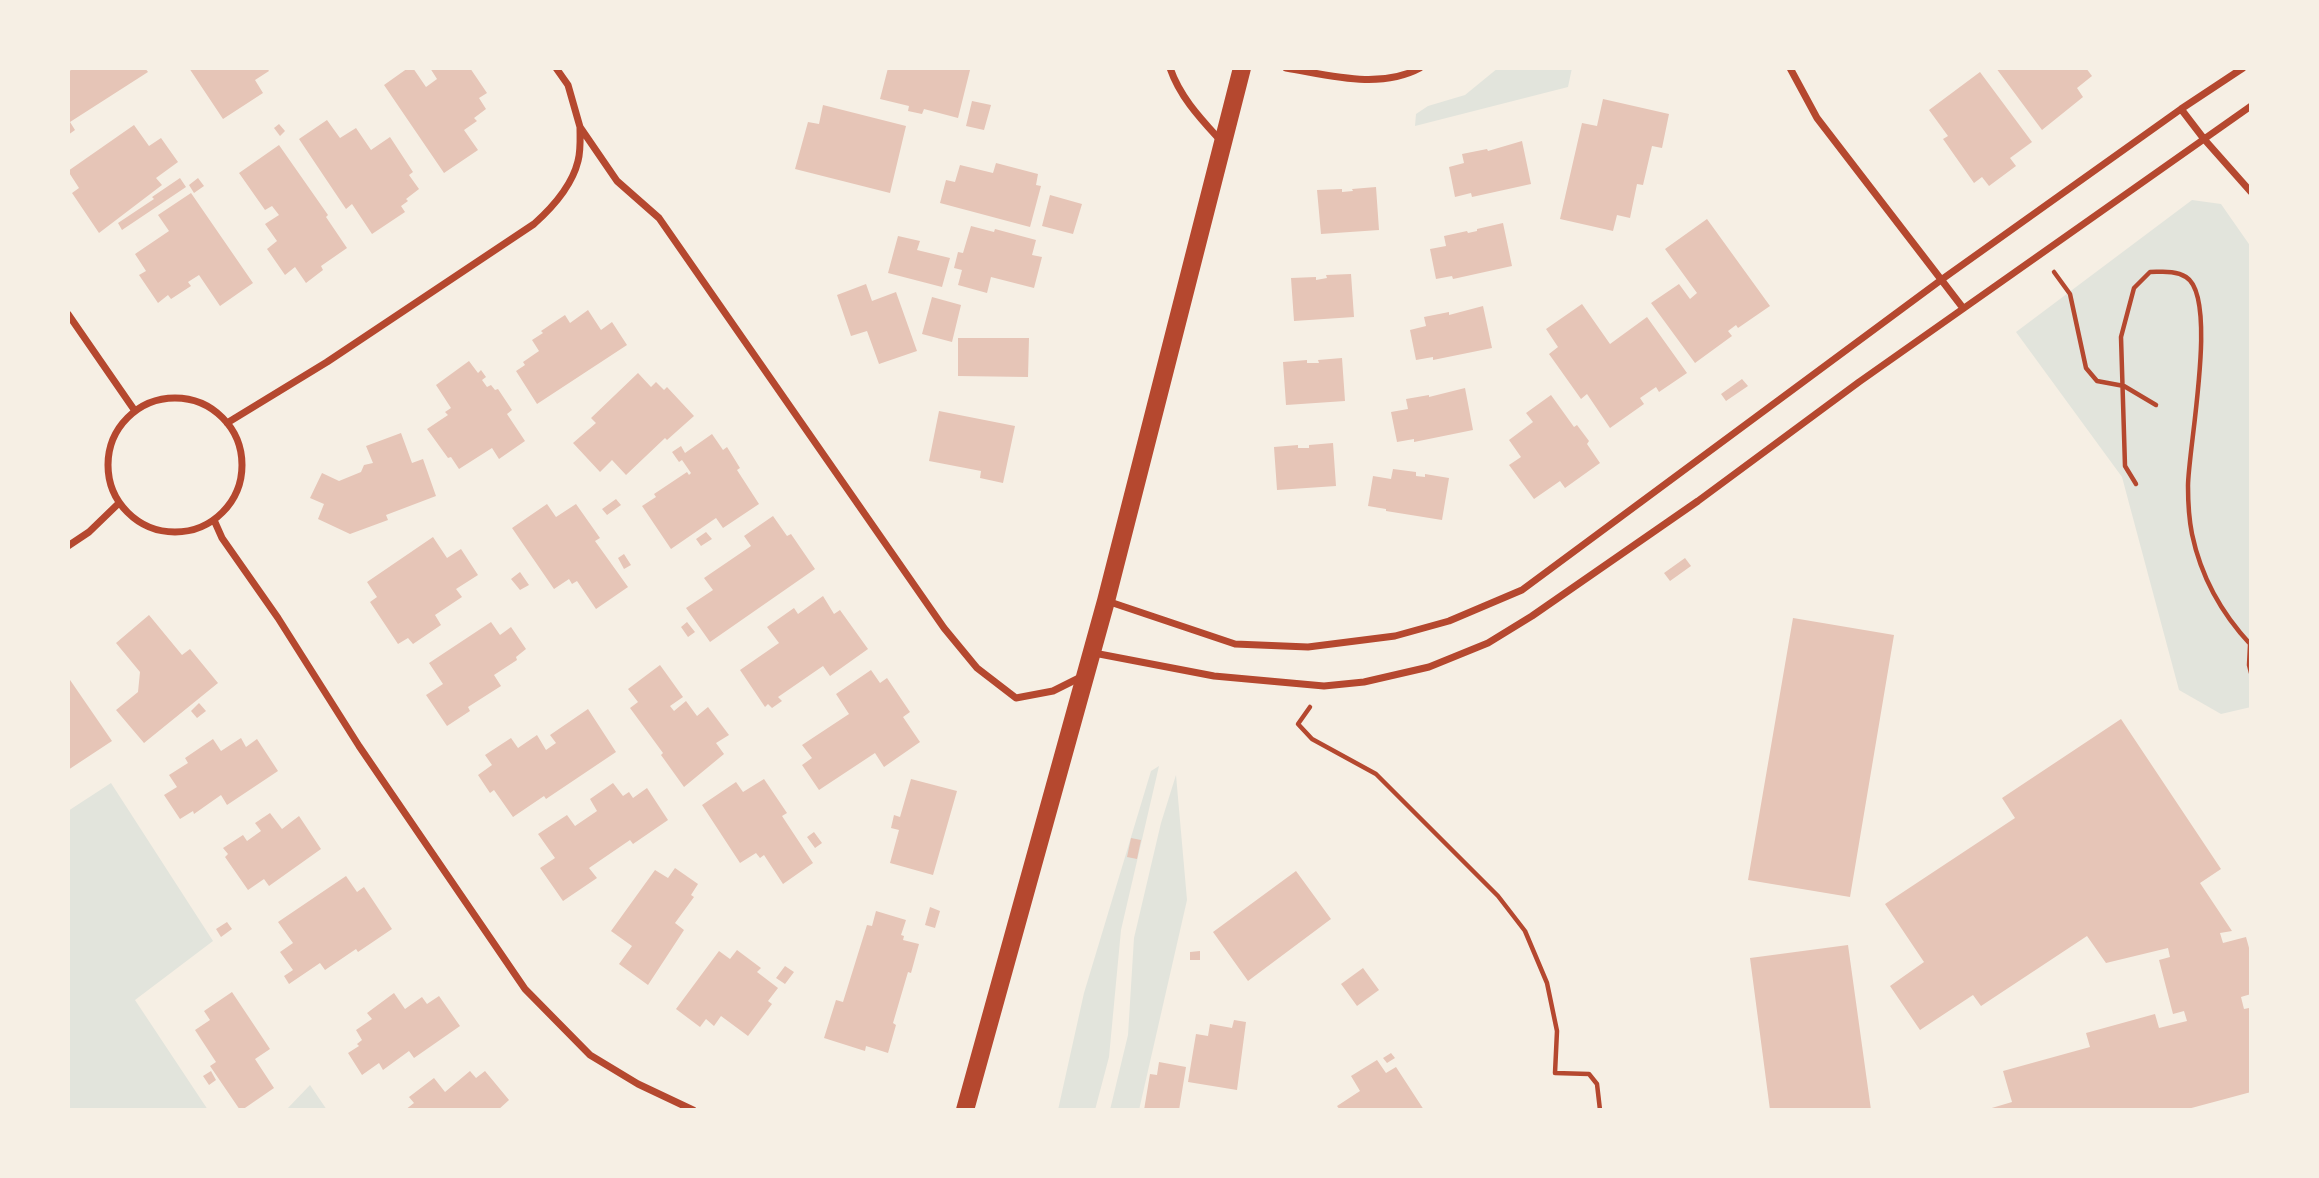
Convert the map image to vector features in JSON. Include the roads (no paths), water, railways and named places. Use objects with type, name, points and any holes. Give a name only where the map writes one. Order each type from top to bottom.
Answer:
[{"type":"main road","points":[[965,1110],[1106,601],[1242,68]]},
{"type":"street","points":[[556,68],[568,85],[580,127],[617,181],[659,218],[944,628],[976,668],[1016,698],[1053,691],[1086,674]]},
{"type":"street","points":[[1170,68],[1176,86],[1223,143]]},
{"type":"street","points":[[1286,68],[1356,79],[1386,80],[1420,68]]},
{"type":"street","points":[[1790,68],[1818,118],[1963,308]]},
{"type":"street","points":[[1106,601],[1235,644],[1308,647],[1395,636],[1449,621],[1522,590],[1941,280],[2243,68]]},
{"type":"street","points":[[1092,653],[1214,676],[1324,686],[1364,682],[1429,667],[1488,643],[1532,616],[1698,501],[1963,308],[2251,106]]},
{"type":"street","points":[[2181,109],[2251,192]]},
{"type":"street","points":[[227,423],[327,362],[534,223],[552,208],[578,161],[580,127]]},
{"type":"street","points":[[68,314],[135,411]]},
{"type":"street","points":[[173,398],[193,401],[212,409],[227,423],[238,442],[242,463],[239,485],[230,505],[214,520],[198,529],[163,532],[146,526],[131,516],[119,503],[110,484],[107,464],[111,444],[121,425],[135,411],[153,402],[173,398]]},
{"type":"street","points":[[68,546],[89,532],[119,503]]},
{"type":"street","points":[[214,520],[222,538],[278,618],[359,746],[525,989],[590,1055],[638,1084],[693,1110]]}]
